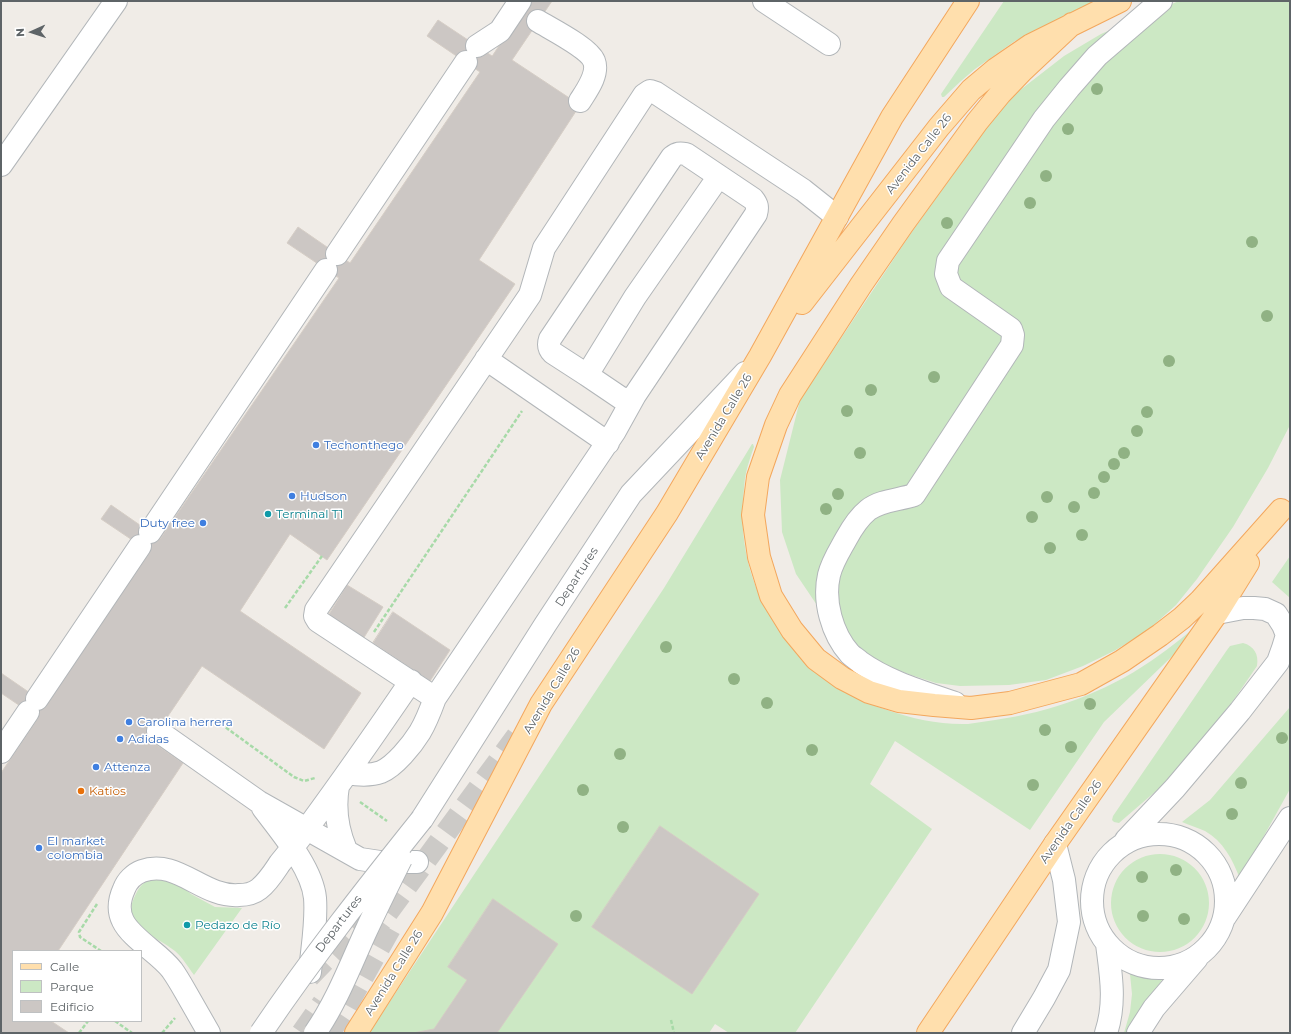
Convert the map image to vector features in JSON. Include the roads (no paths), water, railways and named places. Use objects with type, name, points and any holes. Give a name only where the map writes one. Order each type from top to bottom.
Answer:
[{"type":"main road","name":"Avenida Calle 26","points":[[356,1033],[432,913],[541,704],[667,514],[760,356],[892,117],[968,1]]},
{"type":"main road","name":"Avenida Calle 26","points":[[760,356],[939,127],[971,90],[1012,57],[1031,45],[1120,1]]},
{"type":"main road","points":[[1072,24],[1000,94],[952,156],[899,230],[790,395],[776,426],[758,478],[753,515],[759,558],[771,596],[792,630],[816,659],[842,678],[869,692],[899,701],[971,708],[1010,703],[1081,684],[1122,661],[1160,635],[1182,618],[1200,601],[1285,502]]},
{"type":"main road","name":"Avenida Calle 26","points":[[928,1033],[1055,844],[1217,613],[1285,502]]},
{"type":"street","points":[[1,165],[116,1]]},
{"type":"street","points":[[764,1],[829,44]]},
{"type":"street","points":[[971,708],[914,689],[872,670],[850,654],[838,636],[830,616],[827,595],[829,574],[839,551],[855,524],[868,510],[881,503],[914,495],[1012,345],[1014,335],[1011,329],[951,288],[946,274],[948,261],[1044,119],[1069,88],[1097,56],[1161,1]]},
{"type":"street","points":[[1,752],[472,54],[524,10],[583,49],[591,56],[594,62],[593,77],[589,88],[580,101]]},
{"type":"street","points":[[435,698],[318,621],[315,616],[316,610],[530,295],[544,248],[644,95],[650,91],[656,93],[803,190],[837,217]]},
{"type":"street","points":[[343,780],[381,772],[392,765],[401,756],[420,732],[435,698],[608,443],[635,395],[756,214],[756,203],[686,154],[676,154],[672,157],[550,339],[550,350],[553,353],[621,398],[631,398],[635,395]]},
{"type":"street","points":[[587,375],[635,297],[719,176]]},
{"type":"street","name":"Departures","points":[[315,1033],[342,986],[366,930],[422,819],[545,625],[631,494],[760,356]]},
{"type":"street","points":[[486,359],[608,443]]},
{"type":"street","points":[[1199,956],[1181,965],[1161,969],[1140,966],[1122,958],[1107,944],[1096,924],[1092,901],[1095,878],[1107,857],[1125,842],[1175,788],[1240,711],[1278,662],[1287,635],[1276,614],[1265,609],[1254,608],[1243,608],[1217,613]]},
{"type":"street","points":[[209,1033],[173,971],[163,959],[131,932],[124,923],[120,915],[119,905],[121,895],[125,887],[131,878],[139,872],[148,868],[158,868],[178,873],[218,893],[234,896],[245,895],[258,889],[272,875],[307,829],[343,780],[411,681]]},
{"type":"street","points":[[158,730],[258,802],[360,858],[380,862],[417,862]]},
{"type":"street","points":[[343,780],[336,804],[336,817],[340,835],[346,850]]},
{"type":"street","points":[[258,802],[293,848],[312,884],[316,912],[310,976]]},
{"type":"street","points":[[1138,1033],[1154,1008],[1199,956],[1215,940],[1225,918],[1290,818]]},
{"type":"street","name":"Departures","points":[[261,1033],[345,916],[422,819]]},
{"type":"street","points":[[1125,842],[1146,834],[1169,833],[1190,840],[1209,854],[1221,873],[1227,895],[1225,918]]},
{"type":"street","points":[[1024,1033],[1059,970],[1068,922],[1064,880],[1055,844]]},
{"type":"street","points":[[1106,1033],[1110,1021],[1113,999],[1107,944]]},
{"type":"tunnel","points":[[368,939],[517,736]]},
{"type":"tunnel","points":[[309,977],[375,908]]},
{"type":"tunnel","points":[[329,1033],[342,1014],[392,925]]},
{"type":"tunnel","points":[[302,1033],[323,1003]]},
{"type":"place","name":"Techonthego","points":[[316,445]]},
{"type":"place","name":"Hudson","points":[[292,496]]},
{"type":"place","name":"Terminal T1","points":[[268,514]]},
{"type":"place","name":"Duty free","points":[[203,523]]},
{"type":"place","name":"Carolina herrera","points":[[129,722]]},
{"type":"place","name":"Adidas","points":[[120,739]]},
{"type":"place","name":"Attenza","points":[[96,767]]},
{"type":"place","name":"Katios","points":[[81,791]]},
{"type":"place","name":"El market colombia","points":[[39,848]]},
{"type":"place","name":"Pedazo de Río","points":[[187,925]]}]
